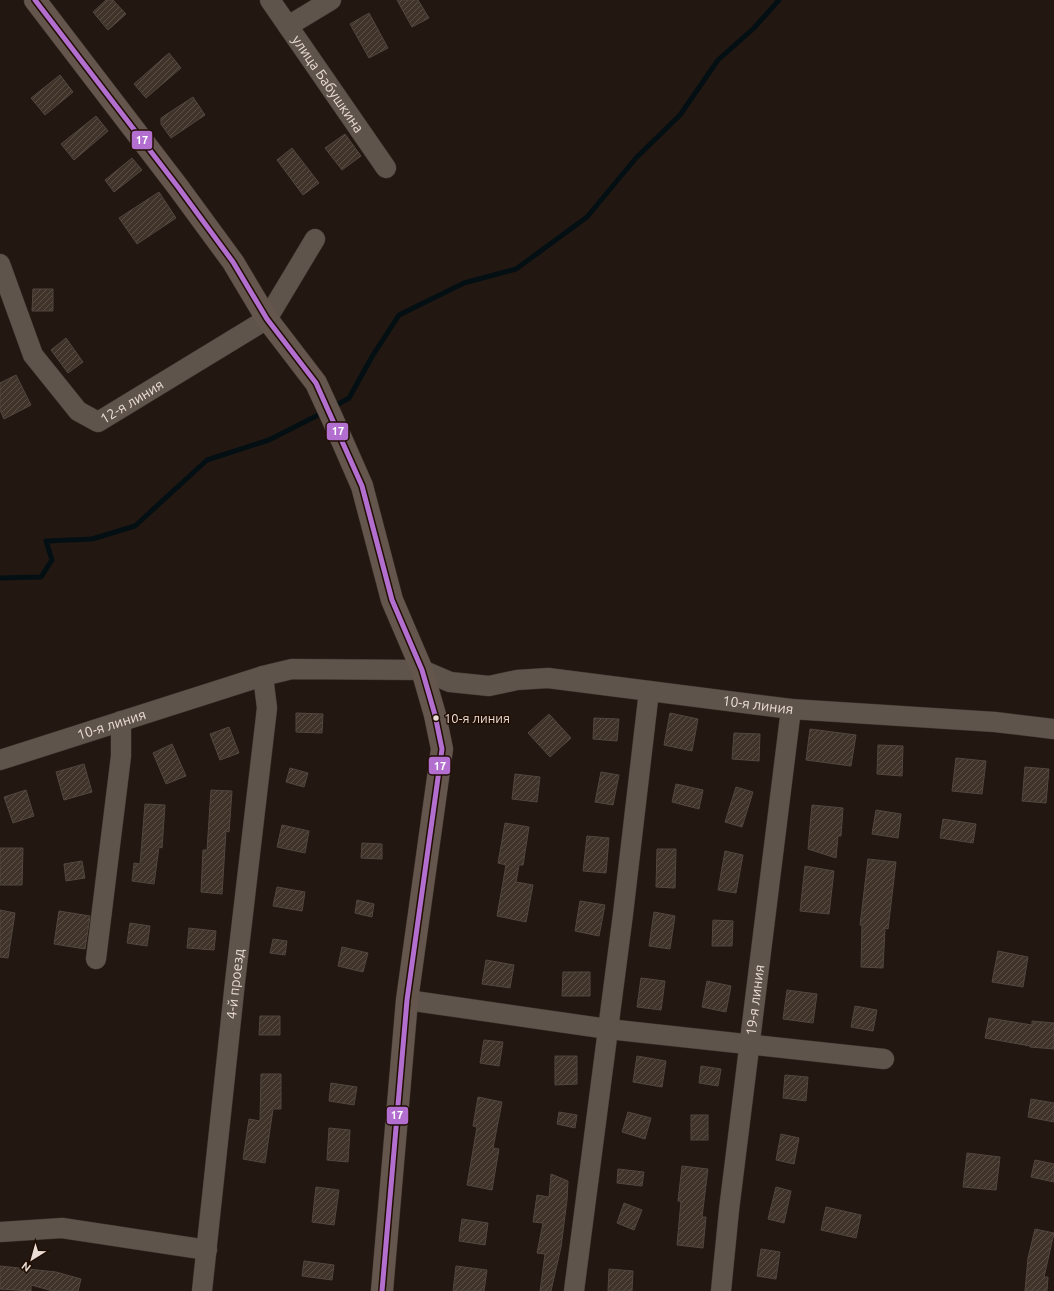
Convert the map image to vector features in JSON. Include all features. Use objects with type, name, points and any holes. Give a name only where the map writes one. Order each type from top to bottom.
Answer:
[{"type":"street","points":[[35,0],[178,187],[228,256],[267,319],[316,383],[362,486],[392,600],[422,670],[436,715],[442,749],[407,1000],[382,1291]]},
{"type":"street","name":"улица Бабушкина","points":[[270,0],[386,168]]},
{"type":"street","points":[[288,26],[330,0]]},
{"type":"street","points":[[267,319],[315,239]]},
{"type":"street","name":"12-я линия","points":[[0,264],[33,355],[78,411],[98,422],[267,319]]},
{"type":"street","name":"10-я линия","points":[[0,760],[263,676],[292,669],[422,670],[450,682],[489,686],[517,680],[548,678],[791,710],[995,722],[1054,729]]},
{"type":"street","name":"4-й проезд","points":[[202,1291],[267,708],[263,676]]},
{"type":"street","points":[[574,1291],[623,914],[649,691]]},
{"type":"street","name":"19-я линия","points":[[721,1291],[728,1210],[791,710]]},
{"type":"street","points":[[96,959],[122,756],[121,721]]},
{"type":"street","points":[[407,1000],[608,1029],[884,1059]]},
{"type":"street","points":[[0,1232],[62,1228],[207,1250]]},
{"type":"building","points":[[106,0],[113,0],[126,14],[108,30],[93,12]]},
{"type":"building","points":[[397,0],[418,0],[429,18],[412,27]]},
{"type":"building","points":[[369,13],[388,48],[369,58],[350,24]]},
{"type":"building","points":[[169,53],[181,68],[146,98],[134,84]]},
{"type":"building","points":[[60,75],[73,92],[45,115],[31,98]]},
{"type":"building","points":[[193,97],[205,115],[171,138],[161,124],[161,118]]},
{"type":"building","points":[[96,116],[108,131],[74,160],[61,144]]},
{"type":"building","points":[[345,134],[361,156],[342,170],[325,148]]},
{"type":"building","points":[[292,148],[319,183],[303,195],[277,160]]},
{"type":"building","points":[[132,158],[142,170],[114,192],[105,180]]},
{"type":"building","points":[[159,192],[176,218],[137,244],[119,218]]},
{"type":"building","points":[[33,289],[53,289],[53,311],[32,311]]},
{"type":"building","points":[[66,338],[83,362],[68,373],[51,350]]},
{"type":"building","points":[[16,375],[31,405],[4,419],[0,410],[0,383]]},
{"type":"building","points":[[296,713],[323,714],[322,733],[296,732]]},
{"type":"building","points":[[670,713],[698,719],[692,751],[664,745]]},
{"type":"building","points":[[549,714],[571,738],[550,757],[528,733]]},
{"type":"building","points":[[594,718],[619,719],[617,741],[593,739]]},
{"type":"building","points":[[229,727],[239,753],[220,760],[210,734]]},
{"type":"building","points":[[810,729],[856,735],[851,766],[806,760]]},
{"type":"building","points":[[734,733],[760,734],[759,761],[732,759]]},
{"type":"building","points":[[172,744],[186,776],[166,784],[153,753]]},
{"type":"building","points":[[878,745],[903,746],[902,776],[877,774]]},
{"type":"building","points":[[956,758],[986,761],[982,794],[952,791]]},
{"type":"building","points":[[84,764],[92,792],[64,800],[56,772]]},
{"type":"building","points":[[1025,767],[1049,769],[1046,803],[1022,801]]},
{"type":"building","points":[[290,768],[308,773],[304,787],[286,782]]},
{"type":"building","points":[[601,772],[619,775],[613,805],[595,802]]},
{"type":"building","points":[[515,774],[540,777],[537,802],[512,799]]},
{"type":"building","points":[[676,784],[703,790],[699,809],[672,802]]},
{"type":"building","points":[[736,787],[753,792],[742,827],[725,822]]},
{"type":"building","points":[[26,790],[34,816],[13,823],[4,797]]},
{"type":"building","points":[[211,790],[232,791],[229,832],[226,831],[222,894],[201,892],[203,850],[207,850]]},
{"type":"building","points":[[145,804],[165,805],[162,848],[159,847],[154,884],[132,881],[134,863],[140,864]]},
{"type":"building","points":[[812,805],[843,808],[841,836],[838,836],[836,858],[808,849]]},
{"type":"building","points":[[876,810],[901,814],[898,838],[872,834]]},
{"type":"building","points":[[943,819],[976,824],[973,843],[940,838]]},
{"type":"building","points":[[505,823],[529,827],[523,865],[519,865],[516,882],[533,885],[526,922],[497,916],[506,865],[498,863]]},
{"type":"building","points":[[282,825],[309,831],[305,853],[277,847]]},
{"type":"building","points":[[587,836],[609,838],[606,873],[583,871]]},
{"type":"building","points":[[362,843],[382,844],[382,859],[361,858]]},
{"type":"building","points":[[0,848],[23,848],[22,885],[0,885]]},
{"type":"building","points":[[657,849],[676,849],[675,888],[656,887]]},
{"type":"building","points":[[725,851],[743,855],[736,893],[718,890]]},
{"type":"building","points":[[868,859],[896,862],[888,929],[885,928],[883,968],[861,967],[862,925],[860,925]]},
{"type":"building","points":[[82,861],[85,878],[66,881],[64,864]]},
{"type":"building","points":[[805,866],[834,871],[829,914],[800,911]]},
{"type":"building","points":[[277,887],[305,892],[302,911],[273,906]]},
{"type":"building","points":[[357,900],[374,904],[372,917],[355,913]]},
{"type":"building","points":[[580,901],[605,905],[599,936],[575,931]]},
{"type":"building","points":[[0,910],[15,913],[8,958],[0,957]]},
{"type":"building","points":[[59,911],[90,916],[85,949],[54,944]]},
{"type":"building","points":[[654,912],[675,916],[670,949],[649,946]]},
{"type":"building","points":[[713,920],[733,921],[732,946],[712,946]]},
{"type":"building","points":[[130,923],[150,926],[147,946],[127,943]]},
{"type":"building","points":[[189,928],[216,931],[214,950],[187,948]]},
{"type":"building","points":[[273,939],[287,941],[285,955],[270,953]]},
{"type":"building","points":[[342,947],[368,953],[363,972],[338,966]]},
{"type":"building","points":[[998,951],[1028,957],[1023,987],[992,982]]},
{"type":"building","points":[[486,960],[514,965],[510,988],[482,984]]},
{"type":"building","points":[[563,972],[590,972],[590,996],[562,996]]},
{"type":"building","points":[[641,978],[665,981],[661,1010],[637,1007]]},
{"type":"building","points":[[707,981],[731,986],[726,1012],[702,1007]]},
{"type":"building","points":[[787,990],[817,994],[813,1023],[783,1019]]},
{"type":"building","points":[[855,1006],[877,1010],[873,1031],[851,1027]]},
{"type":"building","points":[[260,1016],[280,1016],[280,1035],[259,1035]]},
{"type":"building","points":[[989,1018],[1032,1025],[1032,1021],[1054,1023],[1054,1049],[1030,1047],[985,1038]]},
{"type":"building","points":[[484,1040],[503,1042],[499,1066],[480,1063]]},
{"type":"building","points":[[555,1056],[577,1056],[577,1084],[555,1085]]},
{"type":"building","points":[[637,1056],[666,1061],[662,1087],[633,1082]]},
{"type":"building","points":[[701,1066],[721,1069],[718,1086],[699,1083]]},
{"type":"building","points":[[261,1074],[281,1074],[281,1109],[273,1109],[265,1163],[243,1159],[249,1119],[260,1121]]},
{"type":"building","points":[[785,1075],[808,1077],[806,1101],[783,1098]]},
{"type":"building","points":[[331,1083],[357,1087],[354,1105],[329,1101]]},
{"type":"building","points":[[478,1097],[502,1102],[493,1148],[499,1149],[492,1190],[467,1185],[477,1127],[473,1126]]},
{"type":"building","points":[[1031,1099],[1054,1103],[1054,1122],[1028,1117]]},
{"type":"building","points":[[559,1112],[577,1115],[575,1128],[557,1124]]},
{"type":"building","points":[[628,1112],[651,1118],[645,1139],[622,1132]]},
{"type":"building","points":[[691,1115],[708,1115],[708,1140],[691,1140]]},
{"type":"building","points":[[329,1128],[350,1130],[348,1162],[327,1160]]},
{"type":"building","points":[[781,1134],[799,1138],[794,1164],[776,1160]]},
{"type":"building","points":[[967,1153],[1000,1157],[996,1190],[963,1187]]},
{"type":"building","points":[[1035,1160],[1054,1164],[1054,1182],[1031,1177]]},
{"type":"building","points":[[682,1166],[708,1169],[702,1217],[706,1217],[703,1248],[677,1245],[681,1201],[678,1201]]},
{"type":"building","points":[[618,1169],[644,1172],[642,1186],[617,1183]]},
{"type":"building","points":[[551,1174],[568,1181],[567,1200],[561,1247],[551,1291],[540,1291],[545,1254],[537,1253],[543,1223],[533,1222],[537,1195],[549,1197]]},
{"type":"building","points":[[316,1187],[339,1190],[334,1225],[312,1222]]},
{"type":"building","points":[[776,1187],[791,1191],[784,1223],[768,1219]]},
{"type":"building","points":[[624,1203],[642,1210],[634,1230],[617,1223]]},
{"type":"building","points":[[826,1207],[861,1215],[856,1238],[821,1230]]},
{"type":"building","points":[[462,1219],[488,1223],[485,1245],[459,1241]]},
{"type":"building","points":[[1035,1229],[1054,1233],[1044,1277],[1048,1277],[1047,1291],[1025,1291],[1028,1258]]},
{"type":"building","points":[[761,1249],[780,1252],[776,1279],[757,1276]]},
{"type":"building","points":[[304,1261],[334,1265],[332,1280],[302,1276]]},
{"type":"building","points":[[0,1266],[56,1272],[81,1279],[78,1291],[53,1291],[31,1285],[31,1291],[0,1289]]},
{"type":"building","points":[[456,1266],[487,1270],[484,1291],[453,1291]]},
{"type":"building","points":[[609,1269],[633,1271],[632,1291],[608,1291]]},
{"type":"waterway","points":[[333,407],[349,398],[373,355],[399,315],[464,283],[516,269],[587,217],[636,158],[680,115],[718,60],[754,28],[779,0]]},
{"type":"waterway","points":[[0,578],[41,577],[52,560],[46,541],[92,539],[135,526],[207,460],[269,440],[324,412]]},
{"type":"transit line","name":"17","points":[[35,0],[178,187],[233,262],[267,319],[316,383],[362,486],[392,600],[422,670],[435,715],[442,749],[407,1000],[382,1291]]},
{"type":"place","name":"10-я линия","points":[[436,718]]}]
